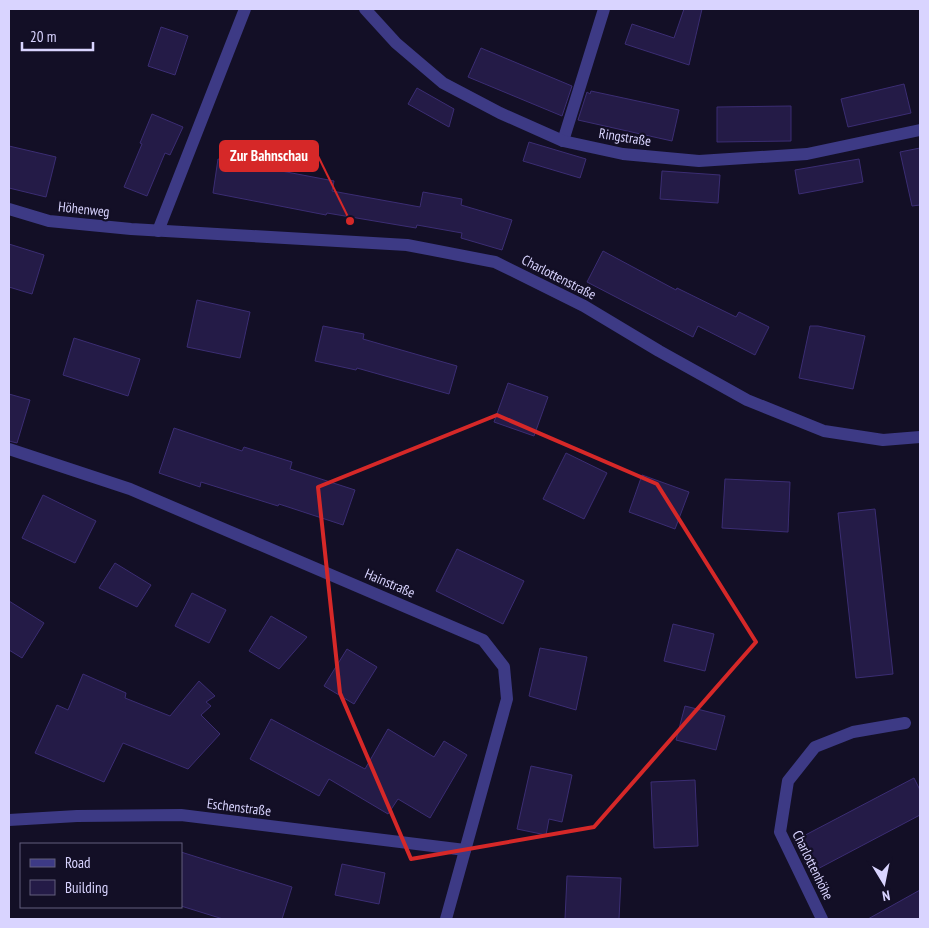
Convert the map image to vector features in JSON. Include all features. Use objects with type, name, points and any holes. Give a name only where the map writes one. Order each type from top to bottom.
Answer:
[{"type":"street","points":[[158,231],[244,9]]},
{"type":"street","name":"Ringstraße","points":[[366,9],[396,43],[443,84],[500,113],[563,140],[623,154],[698,161],[807,154],[920,130]]},
{"type":"street","points":[[563,140],[604,9]]},
{"type":"street","name":"Höhenweg","points":[[9,209],[49,221],[158,231]]},
{"type":"street","name":"Charlottenstraße","points":[[158,231],[407,245],[495,262],[584,306],[659,351],[747,400],[824,431],[884,440],[920,437]]},
{"type":"street","name":"Hainstraße","points":[[9,449],[130,489],[484,640],[504,667],[507,699],[446,919]]},
{"type":"street","name":"Charlottenhöhe","points":[[822,919],[780,832],[788,781],[815,747],[853,732],[905,723]]},
{"type":"street","name":"Eschenstraße","points":[[9,820],[77,816],[181,815],[465,850]]},
{"type":"highlighted area","points":[[497,415],[657,484],[756,642],[594,827],[411,859],[340,693],[318,487]]},
{"type":"building","points":[[684,9],[702,9],[689,65],[625,44],[632,24],[674,38]]},
{"type":"building","points":[[161,27],[188,36],[175,75],[148,66]]},
{"type":"building","points":[[481,48],[572,86],[562,116],[468,77]]},
{"type":"building","points":[[904,84],[911,113],[848,127],[841,99]]},
{"type":"building","points":[[417,88],[454,109],[449,127],[408,104]]},
{"type":"building","points":[[591,91],[679,110],[672,141],[578,120],[587,92],[590,94]]},
{"type":"building","points":[[791,106],[791,141],[717,142],[717,107]]},
{"type":"building","points":[[152,114],[183,127],[170,155],[165,153],[147,196],[124,187]]},
{"type":"building","points":[[529,142],[586,159],[580,178],[523,161]]},
{"type":"building","points":[[9,146],[56,157],[46,197],[9,188]]},
{"type":"building","points":[[920,148],[920,205],[912,206],[900,152]]},
{"type":"building","points":[[218,159],[334,181],[332,191],[420,207],[423,192],[462,199],[461,205],[512,220],[502,250],[461,238],[462,233],[417,225],[416,228],[327,213],[326,215],[213,193]]},
{"type":"building","points":[[859,159],[863,182],[799,194],[795,170]]},
{"type":"building","points":[[662,171],[720,175],[718,203],[660,199]]},
{"type":"building","points":[[9,244],[44,255],[32,294],[9,287]]},
{"type":"building","points":[[603,251],[676,290],[677,288],[736,317],[739,312],[769,327],[755,355],[698,326],[693,337],[587,282]]},
{"type":"building","points":[[197,300],[250,312],[240,358],[187,347]]},
{"type":"building","points":[[323,326],[364,334],[363,339],[457,366],[449,394],[357,368],[356,370],[315,361]]},
{"type":"building","points":[[810,326],[865,336],[853,389],[799,378]]},
{"type":"building","points":[[74,338],[140,359],[128,396],[63,375]]},
{"type":"building","points":[[508,383],[548,397],[534,436],[494,422]]},
{"type":"building","points":[[9,394],[30,400],[17,443],[9,441]]},
{"type":"building","points":[[174,428],[242,451],[244,447],[292,462],[290,469],[355,490],[343,525],[279,504],[278,506],[201,482],[200,487],[159,473]]},
{"type":"building","points":[[566,453],[607,473],[584,519],[543,499]]},
{"type":"building","points":[[642,475],[689,492],[675,529],[629,512]]},
{"type":"building","points":[[725,479],[790,482],[788,532],[722,528]]},
{"type":"building","points":[[43,495],[96,521],[75,563],[22,538]]},
{"type":"building","points":[[875,509],[893,674],[856,678],[838,513]]},
{"type":"building","points":[[457,549],[524,581],[503,624],[436,591]]},
{"type":"building","points":[[115,563],[151,585],[137,607],[99,588]]},
{"type":"building","points":[[192,593],[226,610],[209,643],[175,626]]},
{"type":"building","points":[[9,601],[44,623],[22,658],[9,650]]},
{"type":"building","points":[[271,616],[307,637],[279,669],[249,651]]},
{"type":"building","points":[[673,624],[714,634],[705,671],[664,661]]},
{"type":"building","points":[[540,648],[587,657],[576,710],[529,696]]},
{"type":"building","points":[[347,649],[377,667],[354,704],[324,686]]},
{"type":"building","points":[[83,674],[126,693],[125,698],[170,716],[199,681],[215,696],[206,702],[211,706],[201,715],[220,734],[188,769],[123,743],[104,782],[35,753],[57,705],[68,710]]},
{"type":"building","points":[[685,706],[725,716],[716,750],[676,740]]},
{"type":"building","points":[[271,719],[365,769],[388,729],[434,757],[444,741],[467,755],[430,818],[398,799],[388,814],[329,779],[319,796],[250,759]]},
{"type":"building","points":[[531,766],[572,775],[562,822],[549,819],[546,835],[517,829]]},
{"type":"building","points":[[914,778],[920,790],[920,815],[810,873],[794,841]]},
{"type":"building","points":[[695,780],[698,846],[654,848],[651,782]]},
{"type":"building","points":[[182,852],[292,887],[282,919],[223,919],[182,906]]},
{"type":"building","points":[[342,864],[385,873],[379,904],[335,895]]},
{"type":"building","points":[[567,876],[621,878],[619,919],[565,919]]},
{"type":"building","points":[[920,890],[920,919],[868,919]]},
{"type":"place","name":"Zur Bahnschau","points":[[350,221]]}]
